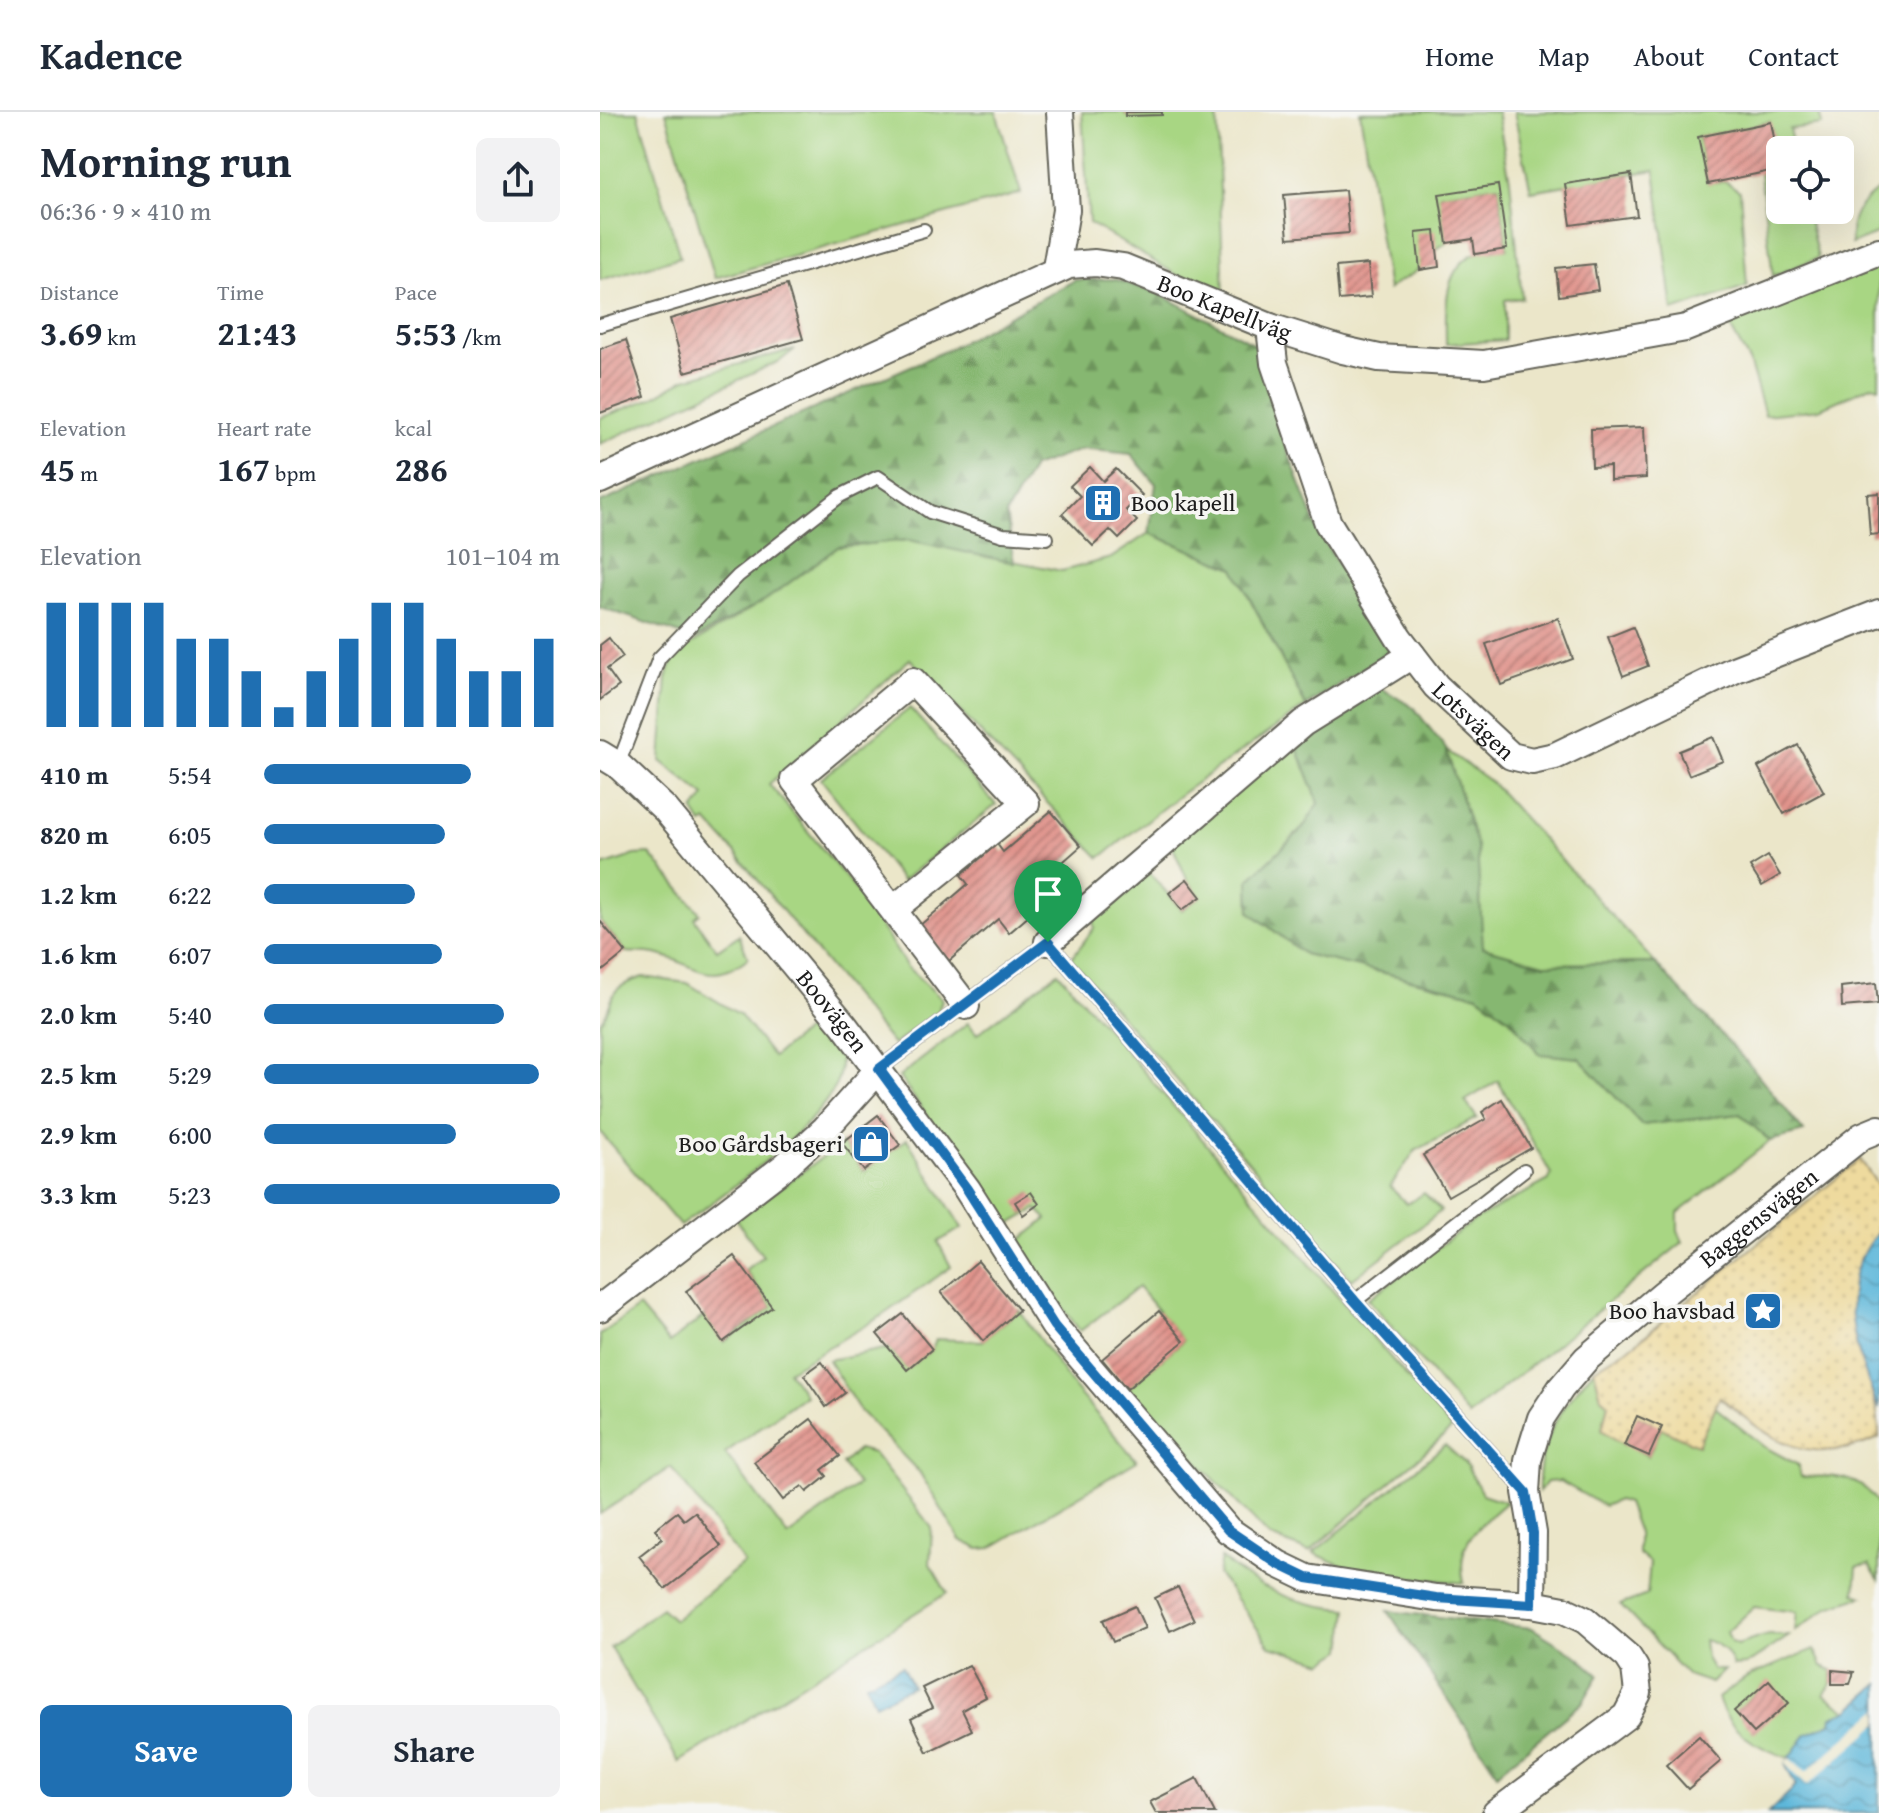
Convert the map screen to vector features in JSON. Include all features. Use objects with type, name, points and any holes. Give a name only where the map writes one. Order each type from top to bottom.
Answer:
[{"type":"street","points":[[1056,268],[1066,210],[1060,112]]},
{"type":"street","name":"Boo Kapellväg","points":[[600,480],[1001,297],[1056,268],[1095,263],[1123,267],[1270,327],[1379,358],[1484,364],[1686,328],[1879,251]]},
{"type":"street","name":"Lotsvägen","points":[[1270,327],[1274,363],[1328,523],[1412,655],[1436,686],[1511,756],[1532,761],[1555,756],[1736,669],[1879,613]]},
{"type":"street","points":[[1048,942],[1303,723],[1412,655]]},
{"type":"street","points":[[894,909],[1026,803],[913,681],[794,780],[966,1006]]},
{"type":"street","name":"Boovägen","points":[[609,760],[666,810],[879,1069],[967,1189],[1054,1326],[1228,1530],[1278,1564],[1307,1578],[1436,1598],[1532,1604],[1564,1610],[1585,1620],[1618,1648],[1635,1668],[1638,1693],[1626,1716],[1599,1740],[1496,1813]]},
{"type":"street","points":[[600,1308],[785,1166],[825,1129],[879,1069]]},
{"type":"street","name":"Baggensvägen","points":[[1532,1604],[1533,1533],[1526,1492],[1528,1460],[1541,1418],[1561,1388],[1586,1359],[1766,1212],[1862,1136],[1879,1129]]},
{"type":"lane","points":[[600,325],[924,230]]},
{"type":"lane","points":[[609,760],[659,658],[738,576],[840,496],[878,477],[930,512],[1003,535],[1047,538]]},
{"type":"lane","points":[[879,1069],[1048,942],[1355,1301],[1526,1492]]},
{"type":"lane","points":[[1355,1301],[1524,1170]]},
{"type":"green space","points":[[600,112],[638,112],[680,257],[600,280]]},
{"type":"green space","points":[[666,112],[996,112],[1021,193],[715,278]]},
{"type":"green space","points":[[1082,112],[1125,112],[1126,116],[1217,112],[1224,295],[1196,286],[1089,223]]},
{"type":"green space","points":[[1360,112],[1497,112],[1510,180],[1522,298],[1505,300],[1505,340],[1446,344],[1448,293],[1457,270],[1476,253],[1507,248],[1498,185],[1440,194],[1447,243],[1418,270],[1388,290]]},
{"type":"green space","points":[[1514,112],[1819,112],[1822,125],[1789,129],[1791,136],[1773,136],[1770,122],[1698,137],[1708,183],[1725,181],[1740,191],[1747,286],[1673,311],[1655,170],[1531,191]]},
{"type":"green space","points":[[1766,172],[1766,221],[1760,173]]},
{"type":"green space","points":[[1879,189],[1879,233],[1851,244],[1852,224],[1865,201]]},
{"type":"green space","points":[[1766,224],[1810,224],[1818,258],[1773,276]]},
{"type":"green space","points":[[1879,264],[1879,387],[1873,385],[1819,409],[1765,415],[1749,361],[1729,325]]},
{"type":"green space","points":[[1114,279],[1158,293],[1258,346],[1286,447],[1319,533],[1391,650],[1306,706],[1234,568],[1149,533],[1156,484],[1131,454],[1083,449],[1033,467],[1006,514],[1014,563],[909,540],[838,547],[767,599],[695,639],[600,607],[600,503],[947,350],[1075,280]]},
{"type":"green space","points":[[795,349],[780,361],[600,444],[600,418],[650,399],[685,379]]},
{"type":"green space","points":[[1149,533],[1234,568],[1306,706],[1182,793],[1100,858],[910,659],[769,784],[862,897],[907,967],[942,999],[938,1012],[893,1045],[734,851],[707,821],[702,824],[694,811],[705,796],[661,761],[667,678],[674,655],[767,599],[838,547],[909,540],[1062,571],[1111,558]]},
{"type":"green space","points":[[1381,688],[1414,708],[1446,749],[1477,847],[1483,947],[1544,964],[1655,963],[1755,1071],[1804,1132],[1770,1141],[1740,1114],[1642,1125],[1579,1058],[1540,1054],[1510,1019],[1478,995],[1304,954],[1250,912],[1249,880],[1303,828],[1319,803],[1294,740]]},
{"type":"green space","points":[[910,708],[996,805],[902,881],[821,779]]},
{"type":"green space","points":[[1294,740],[1319,803],[1303,828],[1249,880],[1250,912],[1304,954],[1478,995],[1510,1019],[1540,1054],[1579,1058],[1642,1125],[1740,1114],[1770,1141],[1678,1213],[1678,1231],[1683,1242],[1468,1416],[1368,1299],[1476,1219],[1549,1180],[1551,1174],[1498,1081],[1465,1101],[1477,1118],[1415,1151],[1390,1187],[1407,1204],[1424,1193],[1441,1211],[1352,1280],[1071,959],[1094,928],[1092,912],[1147,870],[1182,910],[1200,897],[1187,879],[1171,843]]},
{"type":"green space","points":[[1446,750],[1491,782],[1655,963],[1544,964],[1482,947],[1477,847]]},
{"type":"green space","points":[[650,854],[700,913],[694,918],[717,950],[739,935],[748,958],[723,972],[713,973],[655,954],[626,952],[600,921],[600,867],[635,855]]},
{"type":"green space","points":[[1058,972],[1452,1429],[1309,1552],[1270,1537],[1127,1389],[1183,1341],[1138,1287],[1080,1331],[1016,1244],[1047,1219],[1037,1209],[1007,1226],[899,1077],[968,1023],[977,1034]]},
{"type":"green space","points":[[643,977],[687,983],[740,1015],[773,1057],[819,1020],[840,1050],[837,1082],[824,1104],[807,1123],[765,1162],[680,1226],[600,1132],[600,1022],[616,991]]},
{"type":"green space","points":[[907,1139],[962,1228],[938,1242],[951,1267],[880,1317],[788,1371],[805,1395],[725,1453],[788,1536],[858,1485],[842,1464],[859,1449],[873,1453],[932,1528],[930,1564],[947,1593],[679,1762],[610,1647],[661,1608],[674,1620],[744,1563],[671,1467],[600,1514],[600,1335],[639,1307],[669,1343],[704,1316],[724,1342],[772,1307],[745,1270],[763,1256],[736,1220],[842,1143],[864,1171]]},
{"type":"green space","points":[[1019,1310],[1075,1389],[1137,1461],[991,1548],[979,1549],[960,1540],[920,1473],[860,1411],[828,1360],[889,1348],[907,1369],[932,1349],[936,1339],[982,1341]]},
{"type":"green space","points":[[1594,1369],[1601,1397],[1608,1403],[1602,1430],[1648,1456],[1662,1427],[1698,1445],[1715,1407],[1763,1446],[1798,1465],[1801,1477],[1836,1477],[1864,1487],[1879,1506],[1879,1580],[1869,1565],[1857,1567],[1855,1593],[1863,1596],[1829,1607],[1795,1631],[1797,1612],[1754,1607],[1727,1632],[1731,1642],[1737,1645],[1768,1635],[1789,1636],[1746,1665],[1733,1666],[1723,1649],[1704,1640],[1706,1658],[1713,1670],[1724,1670],[1711,1683],[1687,1675],[1620,1605],[1647,1595],[1650,1563],[1638,1553],[1638,1533],[1627,1503],[1618,1500],[1604,1506],[1560,1481],[1547,1482],[1539,1492],[1539,1473],[1547,1440],[1562,1410]]},
{"type":"green space","points":[[1445,1445],[1466,1464],[1482,1494],[1506,1502],[1471,1536],[1463,1557],[1464,1583],[1358,1572],[1313,1553]]},
{"type":"green space","points":[[1221,1558],[1250,1579],[1280,1594],[1313,1604],[1348,1609],[1343,1650],[1324,1662],[1270,1646],[1218,1574]]},
{"type":"green space","points":[[1388,1611],[1532,1628],[1580,1658],[1599,1675],[1582,1703],[1497,1773]]},
{"type":"green space","points":[[1814,1649],[1822,1666],[1832,1670],[1832,1684],[1824,1694],[1848,1711],[1833,1717],[1831,1723],[1808,1738],[1789,1758],[1746,1737],[1729,1720],[1718,1698],[1747,1677]]},
{"type":"sand","name":"Boo havsbad","points":[[1860,1159],[1879,1187],[1879,1231],[1861,1269],[1853,1323],[1873,1395],[1879,1438],[1832,1451],[1793,1446],[1757,1427],[1720,1397],[1698,1445],[1638,1416],[1624,1445],[1602,1430],[1608,1403],[1601,1397],[1594,1369],[1635,1344]]},
{"type":"water","points":[[1879,1231],[1879,1409],[1856,1341],[1852,1295],[1855,1273],[1864,1251]]},
{"type":"water","points":[[902,1666],[912,1686],[875,1704],[866,1683]]},
{"type":"water","points":[[1879,1684],[1879,1813],[1768,1813],[1796,1786],[1785,1764],[1807,1734],[1831,1723],[1832,1717],[1848,1711]]},
{"type":"pier","points":[[1879,1709],[1879,1723],[1807,1786],[1785,1764],[1789,1758],[1806,1772]]},
{"type":"building","points":[[1125,112],[1162,112],[1162,115],[1125,116]]},
{"type":"building","points":[[1771,122],[1774,136],[1766,136],[1766,172],[1708,184],[1698,137]]},
{"type":"building","points":[[1631,174],[1637,216],[1571,225],[1565,184]]},
{"type":"building","points":[[1498,185],[1507,249],[1475,254],[1473,239],[1447,243],[1439,194]]},
{"type":"building","points":[[1345,190],[1349,233],[1288,238],[1284,195]]},
{"type":"building","points":[[1435,231],[1439,267],[1420,270],[1416,233]]},
{"type":"building","points":[[1368,264],[1371,297],[1339,300],[1336,267]]},
{"type":"building","points":[[1594,264],[1598,290],[1559,296],[1556,268]]},
{"type":"building","points":[[787,285],[803,339],[685,372],[670,319]]},
{"type":"building","points":[[626,340],[645,397],[600,413],[600,349]]},
{"type":"building","points":[[1644,427],[1646,478],[1610,480],[1610,466],[1592,467],[1591,429]]},
{"type":"building","name":"Boo kapell","points":[[1090,467],[1103,481],[1116,469],[1142,495],[1126,510],[1137,521],[1119,539],[1110,530],[1093,546],[1062,514],[1080,496],[1070,486]]},
{"type":"building","points":[[1879,493],[1879,534],[1870,535],[1867,494]]},
{"type":"building","points":[[1558,618],[1573,659],[1501,685],[1486,644]]},
{"type":"building","points":[[1633,627],[1648,666],[1623,676],[1608,637]]},
{"type":"building","points":[[609,638],[623,657],[607,669],[619,686],[600,700],[600,645]]},
{"type":"building","points":[[1713,737],[1723,761],[1689,775],[1679,751]]},
{"type":"building","points":[[1798,745],[1824,792],[1784,814],[1758,767]]},
{"type":"building","points":[[1051,811],[1081,846],[1032,889],[1044,903],[1009,933],[998,919],[949,961],[919,926],[968,884],[961,875],[997,844],[1003,852]]},
{"type":"building","points":[[1768,856],[1780,875],[1762,886],[1750,867]]},
{"type":"building","points":[[1187,879],[1201,897],[1182,910],[1169,893]]},
{"type":"building","points":[[600,921],[626,952],[600,973]]},
{"type":"building","points":[[1876,983],[1878,1004],[1842,1007],[1841,987]]},
{"type":"building","points":[[1502,1099],[1531,1148],[1448,1196],[1423,1155],[1486,1119],[1482,1112]]},
{"type":"building","name":"Boo Gårdsbageri","points":[[878,1115],[900,1145],[864,1171],[842,1143]]},
{"type":"building","points":[[1031,1192],[1039,1204],[1023,1215],[1015,1202]]},
{"type":"building","points":[[734,1256],[772,1307],[723,1342],[686,1291]]},
{"type":"building","points":[[978,1261],[1019,1310],[983,1341],[941,1292]]},
{"type":"building","points":[[1159,1311],[1184,1341],[1127,1389],[1102,1359]]},
{"type":"building","points":[[903,1314],[932,1349],[907,1370],[877,1334]]},
{"type":"building","points":[[822,1362],[845,1393],[826,1407],[804,1375]]},
{"type":"building","points":[[1637,1416],[1662,1427],[1649,1456],[1624,1445]]},
{"type":"building","points":[[811,1419],[840,1456],[822,1470],[827,1476],[807,1492],[802,1486],[783,1500],[754,1462]]},
{"type":"building","points":[[677,1512],[684,1520],[695,1512],[721,1546],[665,1589],[639,1556],[662,1538],[655,1529]]},
{"type":"building","points":[[1178,1587],[1194,1620],[1170,1631],[1155,1598]]},
{"type":"building","points":[[1135,1606],[1145,1628],[1113,1642],[1103,1620]]},
{"type":"building","points":[[969,1665],[986,1697],[962,1710],[972,1730],[927,1752],[911,1719],[932,1708],[922,1688]]},
{"type":"building","points":[[1832,1670],[1854,1672],[1850,1684],[1832,1684]]},
{"type":"building","points":[[1769,1680],[1789,1703],[1754,1733],[1734,1711]]},
{"type":"building","points":[[1699,1736],[1721,1761],[1688,1789],[1666,1765]]},
{"type":"building","points":[[1197,1778],[1215,1813],[1156,1813],[1150,1802]]},
{"type":"place","name":"Boo kapell","points":[[1103,503]]},
{"type":"place","name":"Boo Gårdsbageri","points":[[871,1144]]},
{"type":"place","name":"Boo havsbad","points":[[1763,1311]]},
{"type":"route","points":[[1048,942],[1355,1301],[1526,1492],[1533,1533],[1532,1604],[1436,1598],[1339,1585],[1307,1578],[1278,1564],[1228,1530],[1159,1453],[1054,1326],[1011,1264],[967,1189],[879,1069],[1048,942]]}]
